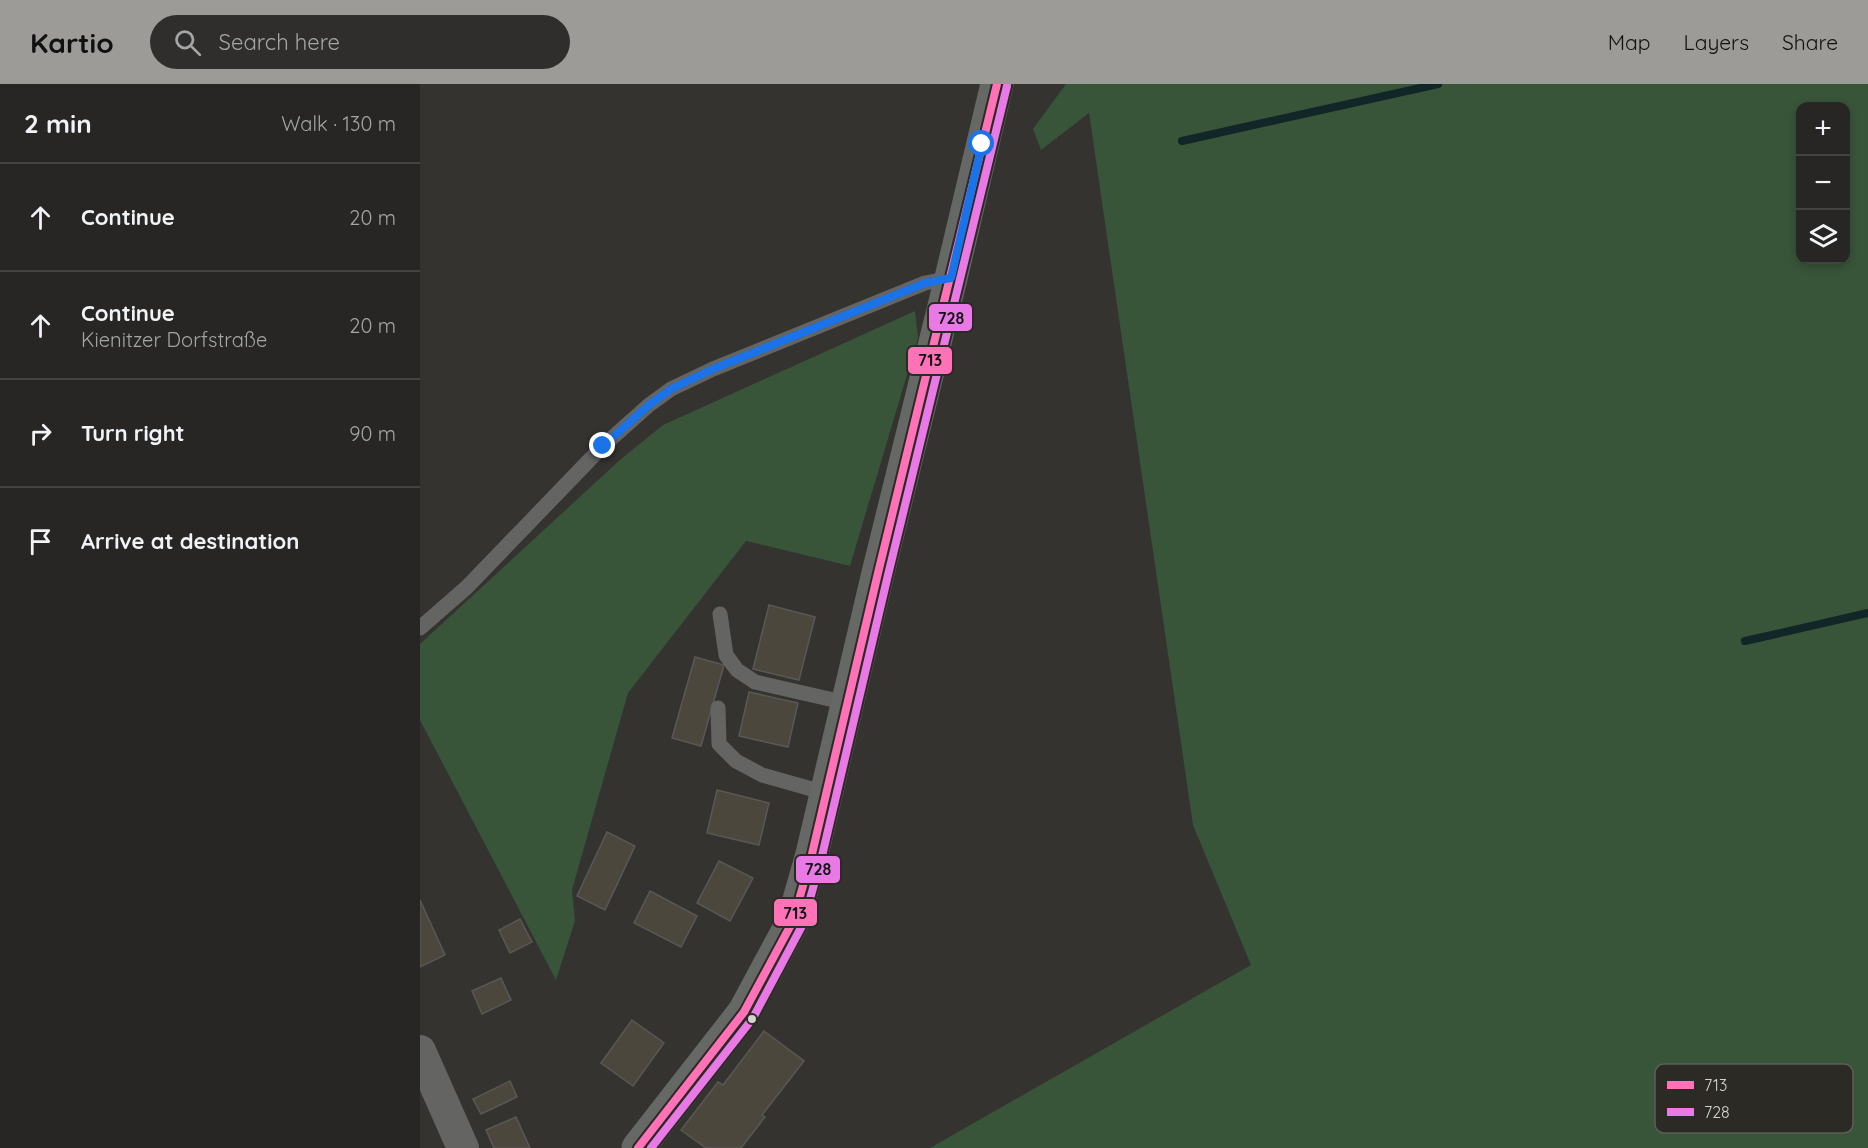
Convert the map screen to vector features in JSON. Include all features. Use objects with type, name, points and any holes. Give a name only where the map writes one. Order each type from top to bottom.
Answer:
[{"type":"street","points":[[638,1148],[744,1012],[793,921],[812,854],[997,84]]},
{"type":"street","points":[[420,1051],[463,1148]]},
{"type":"lane","points":[[420,628],[467,587],[603,446],[649,405],[671,389],[713,369],[925,283],[951,278]]},
{"type":"lane","points":[[720,614],[726,655],[737,670],[755,682],[847,703]]},
{"type":"lane","points":[[718,708],[718,744],[736,761],[762,775],[826,794]]},
{"type":"green space","points":[[1066,84],[1868,84],[1868,1148],[930,1148],[1251,965],[1193,825],[1089,113],[1041,150],[1033,129]]},
{"type":"green space","points":[[915,311],[918,338],[850,566],[746,541],[628,693],[572,890],[575,921],[556,980],[420,720],[420,644],[621,459],[663,425]]},
{"type":"building","points":[[769,605],[815,617],[799,680],[753,669]]},
{"type":"building","points":[[695,657],[724,665],[701,746],[672,738]]},
{"type":"building","points":[[749,692],[798,703],[788,747],[739,736]]},
{"type":"building","points":[[717,790],[769,803],[759,845],[707,833]]},
{"type":"building","points":[[607,832],[635,846],[605,910],[577,896]]},
{"type":"building","points":[[719,861],[753,878],[730,921],[697,903]]},
{"type":"building","points":[[650,891],[697,916],[681,947],[634,923]]},
{"type":"building","points":[[420,900],[445,955],[420,967]]},
{"type":"building","points":[[520,919],[532,942],[510,953],[499,930]]},
{"type":"building","points":[[501,978],[511,1000],[482,1014],[472,991]]},
{"type":"building","points":[[632,1020],[664,1043],[633,1086],[601,1063]]},
{"type":"building","points":[[764,1031],[804,1061],[762,1115],[765,1117],[741,1148],[706,1148],[681,1130],[718,1082],[723,1085]]},
{"type":"building","points":[[510,1081],[517,1097],[481,1114],[473,1099]]},
{"type":"building","points":[[516,1117],[530,1148],[494,1148],[486,1130]]},
{"type":"waterway","points":[[1182,141],[1438,84]]},
{"type":"waterway","points":[[1745,641],[1868,613]]},
{"type":"transit line","name":"713","points":[[638,1148],[744,1012],[793,921],[812,854],[997,84]]},
{"type":"transit line","name":"728","points":[[651,1148],[753,1018],[803,924],[822,856],[1007,86]]},
{"type":"route","points":[[603,446],[649,405],[671,389],[713,369],[925,283],[951,278],[982,144]]}]
